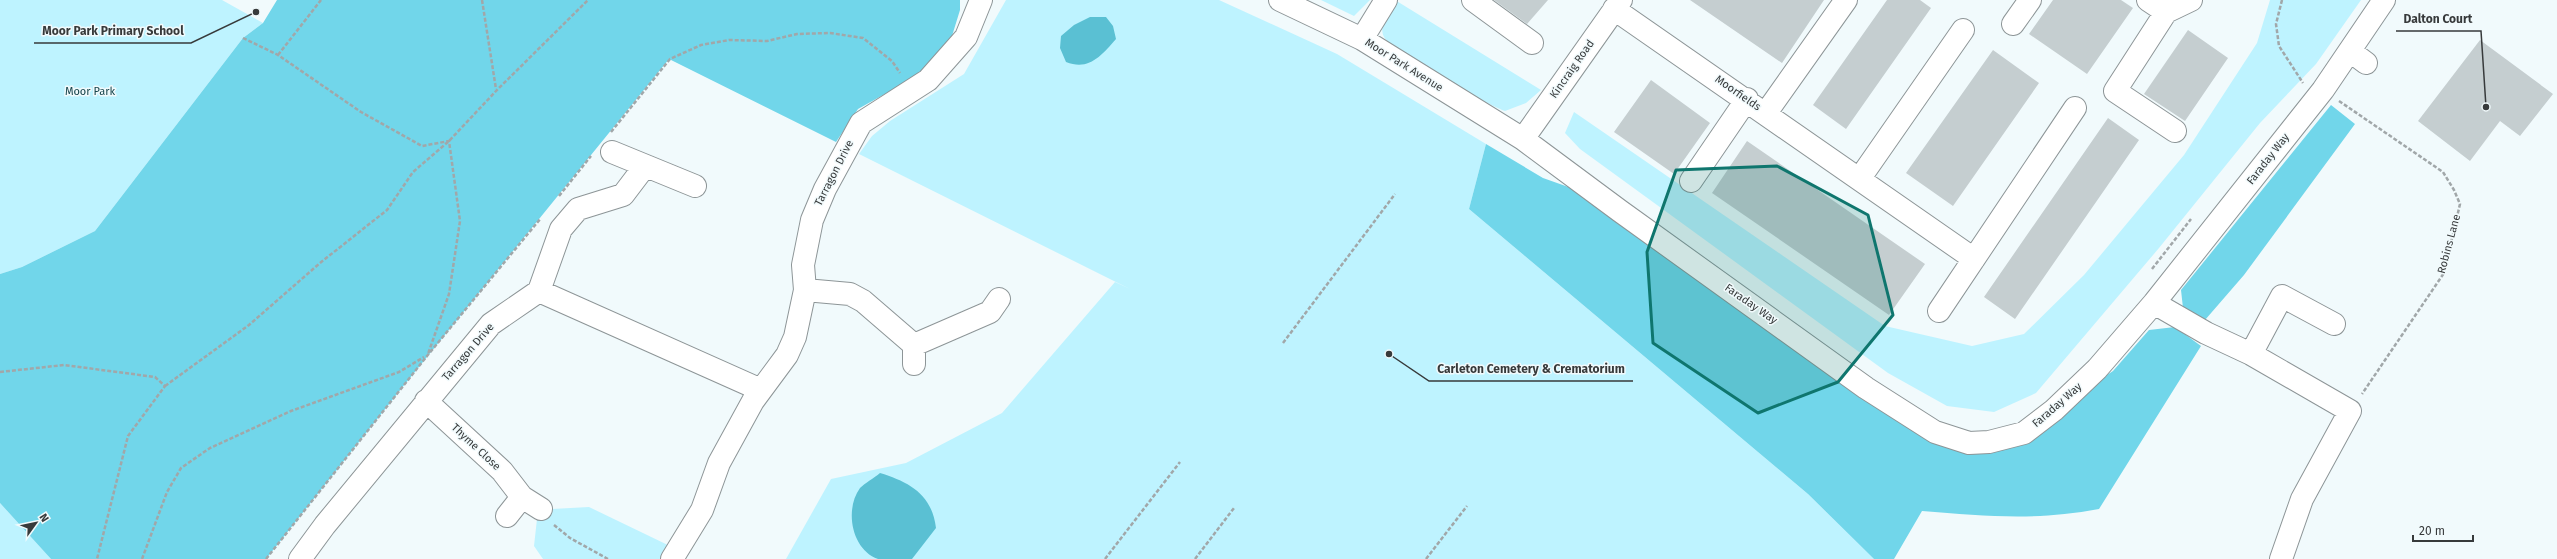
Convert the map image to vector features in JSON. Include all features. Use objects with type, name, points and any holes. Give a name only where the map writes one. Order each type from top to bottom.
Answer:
[{"type":"street","name":"Tarragon Drive","points":[[672,559],[702,510],[718,463],[761,390],[787,355],[795,337],[805,290],[803,265],[812,220],[825,188],[861,123],[928,80],[966,37],[981,0]]},
{"type":"street","name":"Moor Park Avenue","points":[[1280,0],[1362,38],[1523,139]]},
{"type":"street","points":[[1362,38],[1386,0]]},
{"type":"street","points":[[1473,0],[1532,43]]},
{"type":"street","points":[[1766,113],[1846,0]]},
{"type":"street","points":[[2013,24],[2030,0]]},
{"type":"street","points":[[2148,0],[2166,12]]},
{"type":"street","points":[[2175,131],[2115,91],[2166,12],[2191,0]]},
{"type":"street","name":"Faraday Way","points":[[1523,139],[1620,211],[1866,388],[1935,432],[1969,443],[1989,442],[2024,433],[2054,410],[2097,369],[2154,303],[2323,90],[2358,57],[2384,0]]},
{"type":"street","name":"Moorfields","points":[[1618,5],[1766,113],[1974,259]]},
{"type":"street","name":"Kincraig Road","points":[[1523,139],[1618,5]]},
{"type":"street","points":[[1860,178],[1963,30]]},
{"type":"street","points":[[1691,181],[1747,99]]},
{"type":"street","points":[[1939,311],[2075,108]]},
{"type":"street","points":[[612,152],[695,186]]},
{"type":"street","points":[[644,166],[623,196],[578,209],[561,229],[539,291],[761,390]]},
{"type":"street","points":[[805,290],[850,294],[863,300],[914,354],[990,312],[999,299]]},
{"type":"street","name":"Tarragon Drive","points":[[300,559],[325,525],[491,324],[539,291]]},
{"type":"street","points":[[2251,354],[2282,296],[2334,324]]},
{"type":"street","points":[[2154,303],[2206,333],[2251,354],[2350,411],[2302,499],[2281,559]]},
{"type":"street","name":"Thyme Close","points":[[426,401],[502,471],[522,497],[541,509]]},
{"type":"street","points":[[508,516],[522,497]]},
{"type":"path","points":[[278,55],[321,0]]},
{"type":"path","points":[[482,0],[497,90]]},
{"type":"path","points":[[98,559],[128,436],[165,386],[249,325],[320,263],[387,210],[413,172],[449,141],[497,90],[588,0]]},
{"type":"path","name":"Robins Lane","points":[[2282,0],[2276,24],[2279,46],[2300,81],[2323,90],[2443,172],[2454,190],[2460,204],[2444,273],[2350,411]]},
{"type":"path","points":[[243,38],[278,55],[361,112],[422,146],[449,141]]},
{"type":"path","points":[[142,559],[167,492],[181,468],[210,448],[291,411],[399,372],[427,356],[449,294],[460,221],[449,141]]},
{"type":"path","points":[[1283,344],[1395,194]]},
{"type":"path","points":[[0,372],[64,365],[155,377],[165,386]]},
{"type":"path","points":[[1105,559],[1180,462]]},
{"type":"path","points":[[1426,559],[1467,506]]},
{"type":"path","points":[[1195,559],[1234,508]]},
{"type":"path","points":[[541,509],[546,519],[570,538],[608,559]]},
{"type":"highlighted area","points":[[1777,166],[1868,215],[1893,315],[1838,382],[1758,413],[1653,343],[1647,252],[1676,170]]},
{"type":"green space","name":"Moor Park","points":[[0,0],[222,0],[263,23],[243,38],[95,231],[22,267],[0,274]]},
{"type":"green space","points":[[1006,0],[1219,0],[1337,54],[1486,144],[1469,209],[1808,494],[1874,559],[786,559],[831,479],[906,463],[1002,413],[1115,282],[1130,289],[859,154],[872,136],[890,121],[964,74]]},
{"type":"green space","points":[[1321,0],[1370,0],[1354,16]]},
{"type":"green space","points":[[1395,0],[1541,90],[1526,103],[1505,111],[1460,89],[1421,66],[1391,45],[1384,37],[1382,28],[1383,23]]},
{"type":"green space","points":[[2270,0],[2361,0],[2316,64],[2260,123],[2159,248],[2036,393],[1994,412],[1947,406],[1888,373],[1580,149],[1565,133],[1574,112],[1885,326],[1972,346],[2024,334],[2084,275],[2184,155],[2257,43]]},
{"type":"green space","points":[[0,503],[51,559],[0,559]]},
{"type":"green space","points":[[589,507],[672,547],[663,559],[543,559],[534,546],[537,519],[552,509]]},
{"type":"shaded area","points":[[277,0],[960,0],[960,10],[952,36],[937,57],[917,76],[858,109],[836,142],[669,59],[401,389],[266,559],[51,559],[0,503],[0,274],[22,267],[95,231],[243,38],[263,23]]},
{"type":"shaded area","points":[[1090,17],[1106,17],[1113,26],[1116,39],[1100,56],[1088,63],[1081,65],[1066,62],[1060,48],[1061,36],[1074,25]]},
{"type":"shaded area","points":[[2331,105],[2355,124],[2244,275],[2205,320],[2183,308],[2181,290]]},
{"type":"shaded area","points":[[1486,144],[1543,178],[1605,200],[1969,443],[2054,410],[2113,371],[2149,330],[2175,327],[2201,346],[2099,509],[2076,513],[2032,516],[1989,516],[1922,511],[1894,559],[1874,559],[1808,494],[1469,209]]},
{"type":"shaded area","points":[[880,473],[909,485],[917,491],[930,506],[934,516],[936,528],[912,559],[878,559],[869,554],[862,547],[853,528],[852,507],[855,497],[864,484]]},
{"type":"building","points":[[1494,0],[1548,0],[1527,24]]},
{"type":"building","points":[[1690,0],[1824,0],[1782,63]]},
{"type":"building","points":[[1887,0],[1920,0],[1931,8],[1846,129],[1813,105]]},
{"type":"building","points":[[2053,0],[2121,0],[2133,8],[2087,74],[2029,34]]},
{"type":"building","points":[[2188,30],[2228,58],[2185,121],[2144,94]]},
{"type":"building","points":[[2480,40],[2553,94],[2520,136],[2500,121],[2470,161],[2418,121]]},
{"type":"building","points":[[1993,50],[2039,83],[1953,206],[1906,173]]},
{"type":"building","points":[[1651,80],[1710,123],[1674,174],[1614,132]]},
{"type":"building","points":[[2108,118],[2139,140],[2015,319],[1984,297]]},
{"type":"building","points":[[1747,141],[1925,264],[1889,315],[1712,193]]},
{"type":"place","name":"Moor Park Primary School","points":[[256,12]]},
{"type":"place","name":"Dalton Court","points":[[2486,107]]},
{"type":"place","name":"Carleton Cemetery & Crematorium","points":[[1389,354]]}]
